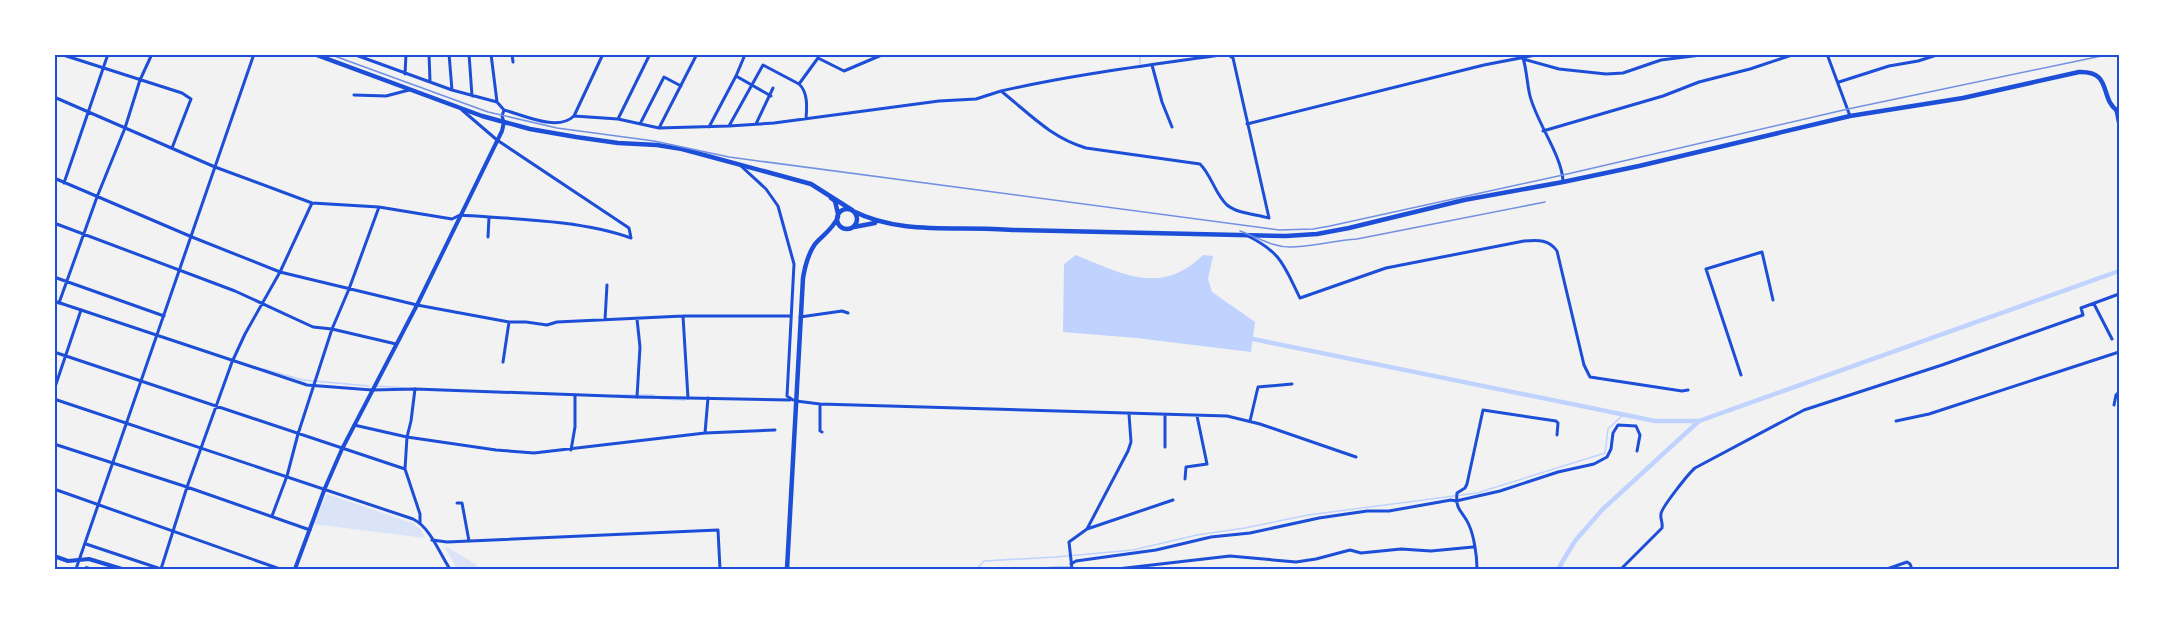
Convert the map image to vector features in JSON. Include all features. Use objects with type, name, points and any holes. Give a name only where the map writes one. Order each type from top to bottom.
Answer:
[{"type":"main road","points":[[314,54],[462,110],[504,122],[576,137],[618,143],[657,145],[811,184],[870,220],[917,228],[981,227],[1013,230],[1286,236],[1317,234],[1464,200],[1563,182],[1850,116],[1963,98],[2079,72],[2091,72],[2097,75],[2102,81],[2111,104],[2117,111]]},
{"type":"main road","points":[[295,569],[342,449],[417,305],[502,131],[504,122]]},
{"type":"main road","points":[[825,191],[835,201],[840,226],[849,228]]},
{"type":"main road","points":[[787,569],[793,400],[803,278],[807,260],[816,244],[844,210],[852,210]]},
{"type":"main road","points":[[849,228],[857,219],[852,210]]},
{"type":"main road","points":[[825,235],[862,224],[880,222]]},
{"type":"main road","points":[[54,556],[69,561],[89,559],[122,569]]},
{"type":"street","points":[[60,54],[182,93],[191,99],[172,148]]},
{"type":"street","points":[[64,183],[108,54]]},
{"type":"street","points":[[59,303],[97,197],[125,128],[140,80],[152,54]]},
{"type":"street","points":[[76,569],[254,54]]},
{"type":"street","points":[[353,54],[452,90],[497,102]]},
{"type":"street","points":[[366,54],[367,60]]},
{"type":"street","points":[[405,74],[406,54]]},
{"type":"street","points":[[429,54],[430,81]]},
{"type":"street","points":[[449,54],[452,90]]},
{"type":"street","points":[[469,54],[472,96]]},
{"type":"street","points":[[504,54],[491,55],[497,102],[504,110],[559,124],[574,116],[603,54]]},
{"type":"street","points":[[512,54],[513,62]]},
{"type":"street","points":[[618,119],[650,54]]},
{"type":"street","points":[[659,128],[697,54]]},
{"type":"street","points":[[709,127],[736,76],[744,57],[743,54]]},
{"type":"street","points":[[799,84],[821,54]]},
{"type":"street","points":[[818,58],[844,71],[884,54]]},
{"type":"street","points":[[574,116],[618,119],[659,128],[756,124],[939,101],[976,99],[1001,91],[1066,77],[1227,54],[1233,58],[1269,218],[1238,211],[1227,205],[1200,164],[1086,148],[1068,143],[1050,133],[1032,115],[1001,91]]},
{"type":"street","points":[[1247,124],[1474,67],[1541,54]]},
{"type":"street","points":[[1523,58],[1559,69],[1606,74],[1623,73],[1661,60],[1709,54]]},
{"type":"street","points":[[1543,131],[1795,54]]},
{"type":"street","points":[[1827,54],[1850,116]]},
{"type":"street","points":[[1839,82],[1889,66],[1918,62],[1940,54]]},
{"type":"street","points":[[1523,58],[1530,96],[1543,131],[1562,170],[1563,182]]},
{"type":"street","points":[[729,126],[765,65],[803,87],[808,105],[806,119]]},
{"type":"street","points":[[1152,65],[1162,102],[1172,127]]},
{"type":"street","points":[[736,76],[771,96]]},
{"type":"street","points":[[640,124],[664,77],[681,86]]},
{"type":"street","points":[[756,124],[773,88]]},
{"type":"street","points":[[354,96],[386,96],[409,90]]},
{"type":"street","points":[[54,97],[215,166],[312,203],[379,207],[452,219],[460,215],[489,217],[609,230],[631,238],[629,228],[497,140],[462,110]]},
{"type":"street","points":[[504,110],[502,116],[504,122]]},
{"type":"street","points":[[2117,111],[2119,126]]},
{"type":"street","points":[[739,165],[774,198],[782,215],[794,264],[787,396],[793,400]]},
{"type":"street","points":[[54,178],[280,272],[417,305],[509,322],[547,326],[557,322],[683,316],[790,316]]},
{"type":"street","points":[[86,544],[161,569],[215,405],[232,362],[280,272],[312,203]]},
{"type":"street","points":[[272,516],[287,476],[332,329],[350,289],[379,207]]},
{"type":"street","points":[[488,237],[489,217]]},
{"type":"street","points":[[54,223],[235,291],[313,327],[332,329],[396,344]]},
{"type":"street","points":[[1243,234],[1262,243],[1283,262],[1300,298],[1386,268],[1524,242],[1545,241],[1554,246],[1557,251],[1584,365],[1590,376],[1682,391],[1688,390]]},
{"type":"street","points":[[1742,375],[1706,269],[1762,252],[1773,300]]},
{"type":"street","points":[[54,277],[164,316]]},
{"type":"street","points":[[605,320],[607,285]]},
{"type":"street","points":[[1622,569],[1662,528],[1660,515],[1663,505],[1695,468],[1804,410],[1942,365],[2083,315],[2081,308],[2119,294]]},
{"type":"street","points":[[54,301],[232,362],[298,383],[314,385],[372,390],[415,389],[793,400],[820,404],[1227,416],[1250,421],[1356,458]]},
{"type":"street","points":[[2094,304],[2112,339]]},
{"type":"street","points":[[54,390],[81,310]]},
{"type":"street","points":[[800,316],[842,311],[848,313]]},
{"type":"street","points":[[683,316],[687,398]]},
{"type":"street","points":[[637,319],[640,347],[637,397]]},
{"type":"street","points":[[503,362],[509,322]]},
{"type":"street","points":[[54,352],[405,469]]},
{"type":"street","points":[[1896,421],[1929,414],[2119,352]]},
{"type":"street","points":[[1250,421],[1258,387],[1292,384]]},
{"type":"street","points":[[415,389],[411,421],[406,437],[405,469],[420,514],[420,523]]},
{"type":"street","points":[[2114,405],[2119,392]]},
{"type":"street","points":[[571,450],[575,427],[575,395]]},
{"type":"street","points":[[705,433],[708,398]]},
{"type":"street","points":[[54,399],[325,488],[420,523],[427,530],[450,569]]},
{"type":"street","points":[[820,404],[819,421],[822,432]]},
{"type":"street","points":[[1477,569],[1476,553],[1469,524],[1458,509],[1456,499],[1457,493],[1467,484],[1485,409],[1556,421],[1558,423],[1557,435]]},
{"type":"street","points":[[1087,529],[1128,451],[1131,442],[1129,414]]},
{"type":"street","points":[[1165,415],[1165,447]]},
{"type":"street","points":[[1185,479],[1186,467],[1207,464],[1197,416]]},
{"type":"street","points":[[354,425],[406,437],[534,453],[705,433],[775,430]]},
{"type":"street","points":[[1015,569],[1071,566],[1087,559],[1156,550],[1211,537],[1250,533],[1319,518],[1367,511],[1389,511],[1500,491],[1558,472],[1594,464],[1607,456],[1611,449],[1613,433],[1618,425],[1636,426],[1640,435],[1637,452]]},
{"type":"street","points":[[54,444],[310,530]]},
{"type":"street","points":[[54,489],[280,569]]},
{"type":"street","points":[[1071,566],[1069,542],[1087,529],[1173,500]]},
{"type":"street","points":[[457,503],[462,503],[469,541]]},
{"type":"street","points":[[432,540],[447,542],[718,530],[720,569]]},
{"type":"street","points":[[1116,569],[1230,556],[1296,562],[1350,550],[1361,553],[1401,549],[1431,551],[1473,546]]},
{"type":"street","points":[[1887,569],[1907,562],[1912,569]]},
{"type":"street","points":[[86,567],[93,569]]},
{"type":"shaded area","points":[[327,494],[413,523],[421,530],[425,538],[312,524]]},
{"type":"shaded area","points":[[447,547],[477,565],[475,569],[457,569],[445,548]]},
{"type":"water","points":[[1076,255],[1109,269],[1141,278],[1172,275],[1188,268],[1203,255],[1213,256],[1208,279],[1212,292],[1255,322],[1251,352],[1063,332],[1064,264]]},
{"type":"waterway","points":[[1130,54],[1140,57],[1140,64]]},
{"type":"waterway","points":[[1253,339],[1655,421],[1699,421],[2119,271]]},
{"type":"waterway","points":[[263,369],[303,380],[369,386]]},
{"type":"waterway","points":[[377,386],[406,388]]},
{"type":"waterway","points":[[615,395],[654,395]]},
{"type":"waterway","points":[[661,399],[685,400]]},
{"type":"waterway","points":[[977,569],[984,561],[1133,550],[1197,535],[1308,515],[1477,493],[1605,453],[1608,429],[1624,414]]},
{"type":"waterway","points":[[1558,569],[1575,541],[1602,510],[1699,421]]},
{"type":"railway","points":[[329,54],[488,112],[557,128],[654,141],[729,157],[1279,230],[1330,226],[1848,109],[2111,54]]},
{"type":"railway","points":[[1240,231],[1277,245],[1298,247],[1357,239],[1545,202]]}]
